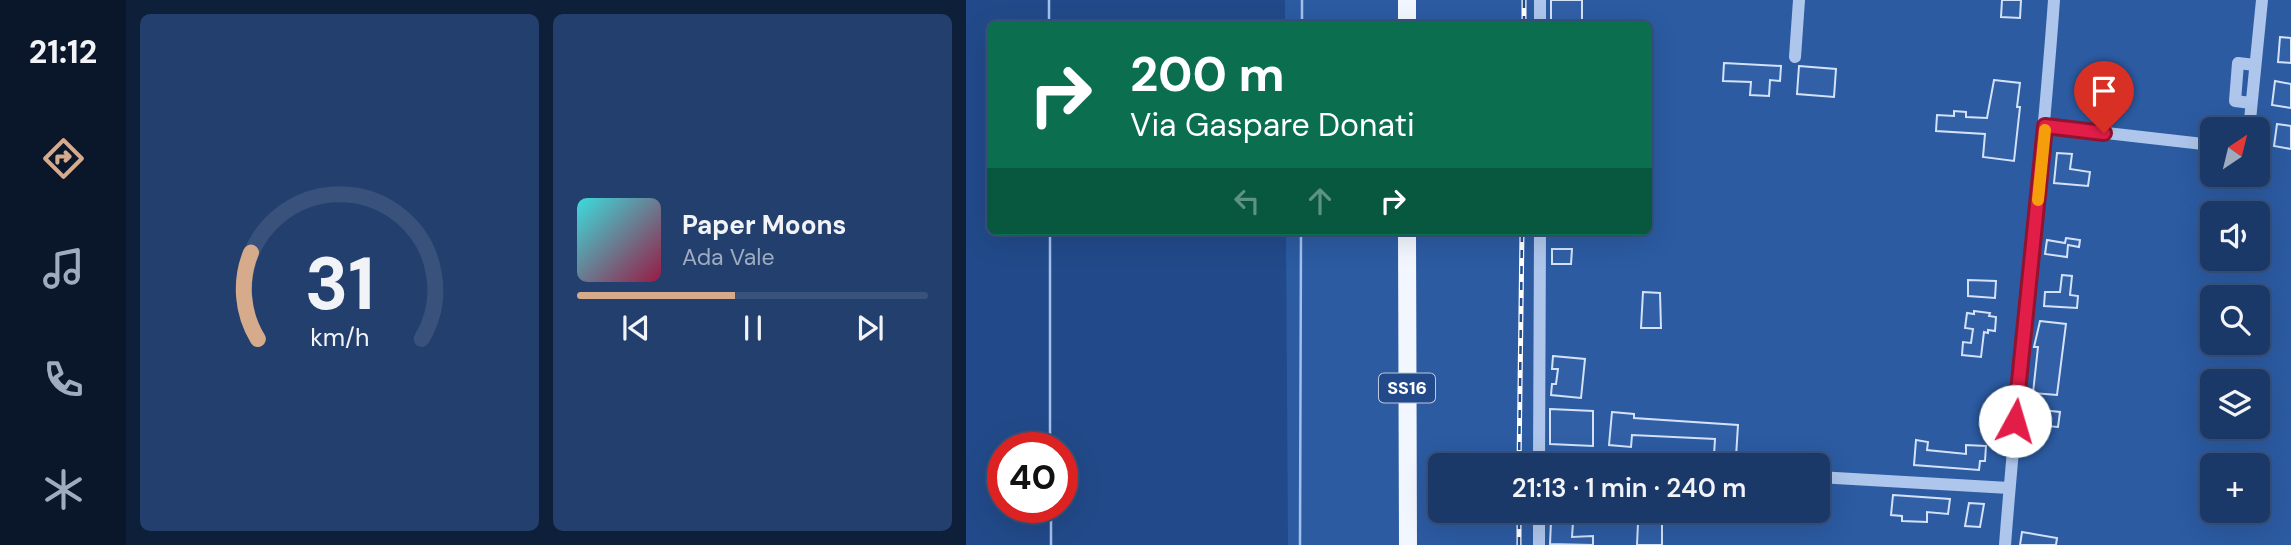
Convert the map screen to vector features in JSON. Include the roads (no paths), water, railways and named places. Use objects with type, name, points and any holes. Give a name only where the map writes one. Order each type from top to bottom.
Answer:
[{"type":"main road","points":[[1406,0],[1407,21]]},
{"type":"main road","name":"SS16","points":[[1407,235],[1408,545]]},
{"type":"street","points":[[1540,21],[1541,0]]},
{"type":"street","points":[[1795,57],[1799,0]]},
{"type":"street","points":[[2005,545],[2045,126],[2054,0]]},
{"type":"street","points":[[2250,117],[2262,0]]},
{"type":"street","points":[[2045,126],[2200,144]]},
{"type":"street","points":[[1539,453],[1540,235]]},
{"type":"street","points":[[1830,478],[2009,488]]},
{"type":"street","points":[[1539,523],[1539,545]]},
{"type":"waterway","points":[[1049,0],[1049,21]]},
{"type":"waterway","points":[[1302,0],[1302,21]]},
{"type":"waterway","points":[[1050,235],[1050,432]]},
{"type":"waterway","points":[[1300,545],[1301,235]]},
{"type":"waterway","points":[[1051,523],[1051,545]]},
{"type":"railway","points":[[1524,0],[1524,21]]},
{"type":"railway","points":[[1519,453],[1522,235]]},
{"type":"railway","points":[[1519,523],[1519,545]]}]
